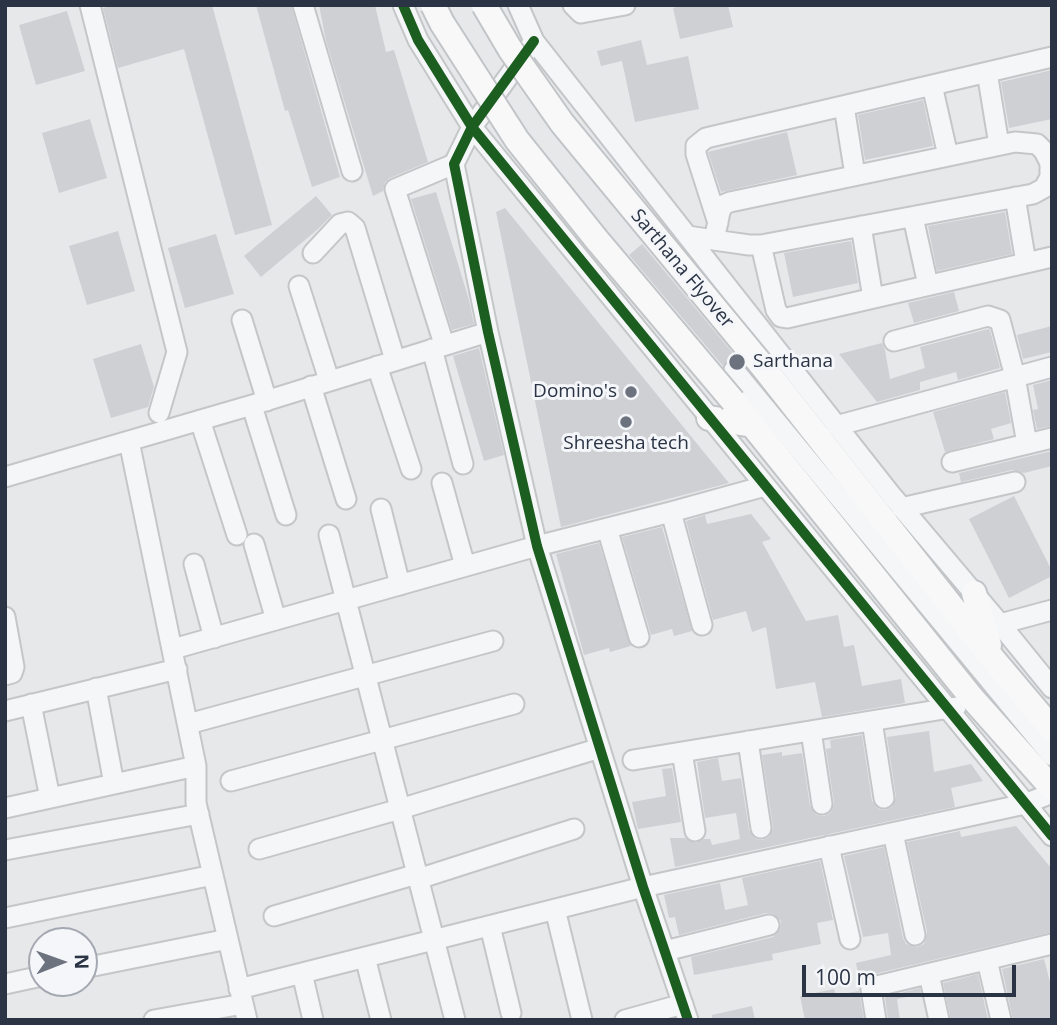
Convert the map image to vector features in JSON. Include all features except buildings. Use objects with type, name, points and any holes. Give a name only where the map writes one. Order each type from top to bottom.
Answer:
[{"type":"main road","points":[[433,5],[517,141],[733,401],[759,424],[976,702],[1052,788]]},
{"type":"main road","name":"Sarthana Flyover","points":[[484,5],[510,49],[562,123],[760,363],[993,659],[1052,729]]},
{"type":"main road","points":[[709,418],[759,424]]},
{"type":"main road","points":[[974,593],[993,659]]},
{"type":"street","points":[[90,5],[177,352],[159,412]]},
{"type":"street","points":[[303,5],[352,171]]},
{"type":"street","points":[[403,5],[418,40],[472,127],[1052,836]]},
{"type":"street","points":[[573,5],[581,13],[625,5]]},
{"type":"street","points":[[523,7],[534,41],[901,508],[1052,688]]},
{"type":"street","points":[[534,41],[472,127],[454,164],[488,332],[537,546],[643,887],[686,1012],[625,1020]]},
{"type":"street","points":[[716,231],[696,154],[696,146],[700,141],[1052,57]]},
{"type":"street","points":[[987,72],[999,145]]},
{"type":"street","points":[[932,85],[948,156]]},
{"type":"street","points":[[844,106],[855,175]]},
{"type":"street","points":[[688,236],[716,231],[761,245],[1033,194],[1044,188],[1050,177],[1050,163],[1037,144],[1024,141],[999,145],[730,201],[723,205],[716,231]]},
{"type":"street","points":[[454,164],[395,189],[438,347],[463,464]]},
{"type":"street","points":[[1015,197],[1026,263]]},
{"type":"street","points":[[913,217],[928,285]]},
{"type":"street","points":[[313,253],[340,224],[348,222],[355,228],[411,469]]},
{"type":"street","points":[[861,226],[873,298]]},
{"type":"street","points":[[761,245],[776,310],[781,317],[787,318],[1052,257]]},
{"type":"street","points":[[299,286],[346,499]]},
{"type":"street","points":[[728,288],[758,398]]},
{"type":"street","points":[[894,341],[994,316],[1000,320],[1015,377],[1027,444]]},
{"type":"street","points":[[243,320],[259,403],[286,515]]},
{"type":"street","points":[[5,477],[259,403],[488,332]]},
{"type":"street","points":[[836,426],[1052,367]]},
{"type":"street","points":[[1052,756],[734,370],[759,424],[1052,775]]},
{"type":"street","points":[[200,420],[276,620]]},
{"type":"street","points":[[952,462],[1052,438]]},
{"type":"street","points":[[130,441],[196,766],[196,803],[243,1004]]},
{"type":"street","points":[[901,508],[1015,482]]},
{"type":"street","points":[[442,484],[465,566]]},
{"type":"street","points":[[5,711],[96,688],[175,659],[214,638],[537,546],[765,486]]},
{"type":"street","points":[[381,509],[400,585]]},
{"type":"street","points":[[671,512],[702,625]]},
{"type":"street","points":[[607,528],[639,637]]},
{"type":"street","points":[[329,535],[455,1020]]},
{"type":"street","points":[[194,564],[214,638]]},
{"type":"street","points":[[1000,624],[1052,610]]},
{"type":"street","points":[[5,617],[15,667],[12,673],[5,676]]},
{"type":"street","points":[[188,724],[493,641]]},
{"type":"street","points":[[96,688],[114,784]]},
{"type":"street","points":[[633,760],[976,702]]},
{"type":"street","points":[[32,704],[50,798]]},
{"type":"street","points":[[231,781],[514,704]]},
{"type":"street","points":[[872,721],[884,798]]},
{"type":"street","points":[[811,731],[822,804]]},
{"type":"street","points":[[748,741],[761,828]]},
{"type":"street","points":[[259,849],[600,748]]},
{"type":"street","points":[[682,752],[695,831]]},
{"type":"street","points":[[5,808],[196,766]]},
{"type":"street","points":[[154,1020],[243,1004],[302,973],[365,957],[643,887],[1025,804],[1052,793]]},
{"type":"street","points":[[5,850],[199,814]]},
{"type":"street","points":[[274,916],[574,830]]},
{"type":"street","points":[[893,832],[915,934]]},
{"type":"street","points":[[829,846],[850,939]]},
{"type":"street","points":[[5,918],[213,874]]},
{"type":"street","points":[[555,909],[582,1020]]},
{"type":"street","points":[[665,951],[769,925]]},
{"type":"street","points":[[489,926],[511,1013]]},
{"type":"street","points":[[98,965],[228,939]]},
{"type":"street","points":[[876,1020],[871,989],[987,960],[1051,950]]},
{"type":"street","points":[[365,957],[381,1020]]},
{"type":"street","points":[[987,960],[1001,1020]]},
{"type":"street","points":[[302,973],[313,1020]]},
{"type":"street","points":[[929,974],[939,1020]]},
{"type":"street","points":[[5,984],[28,979]]},
{"type":"cycle path","points":[[403,5],[418,40],[472,127],[1052,836]]},
{"type":"cycle path","points":[[534,41],[472,127],[454,164],[488,332],[537,546],[643,887],[688,1020]]},
{"type":"place","name":"Sarthana","points":[[737,362]]},
{"type":"place","name":"Domino's","points":[[631,392]]},
{"type":"place","name":"Shreesha tech","points":[[626,422]]}]
